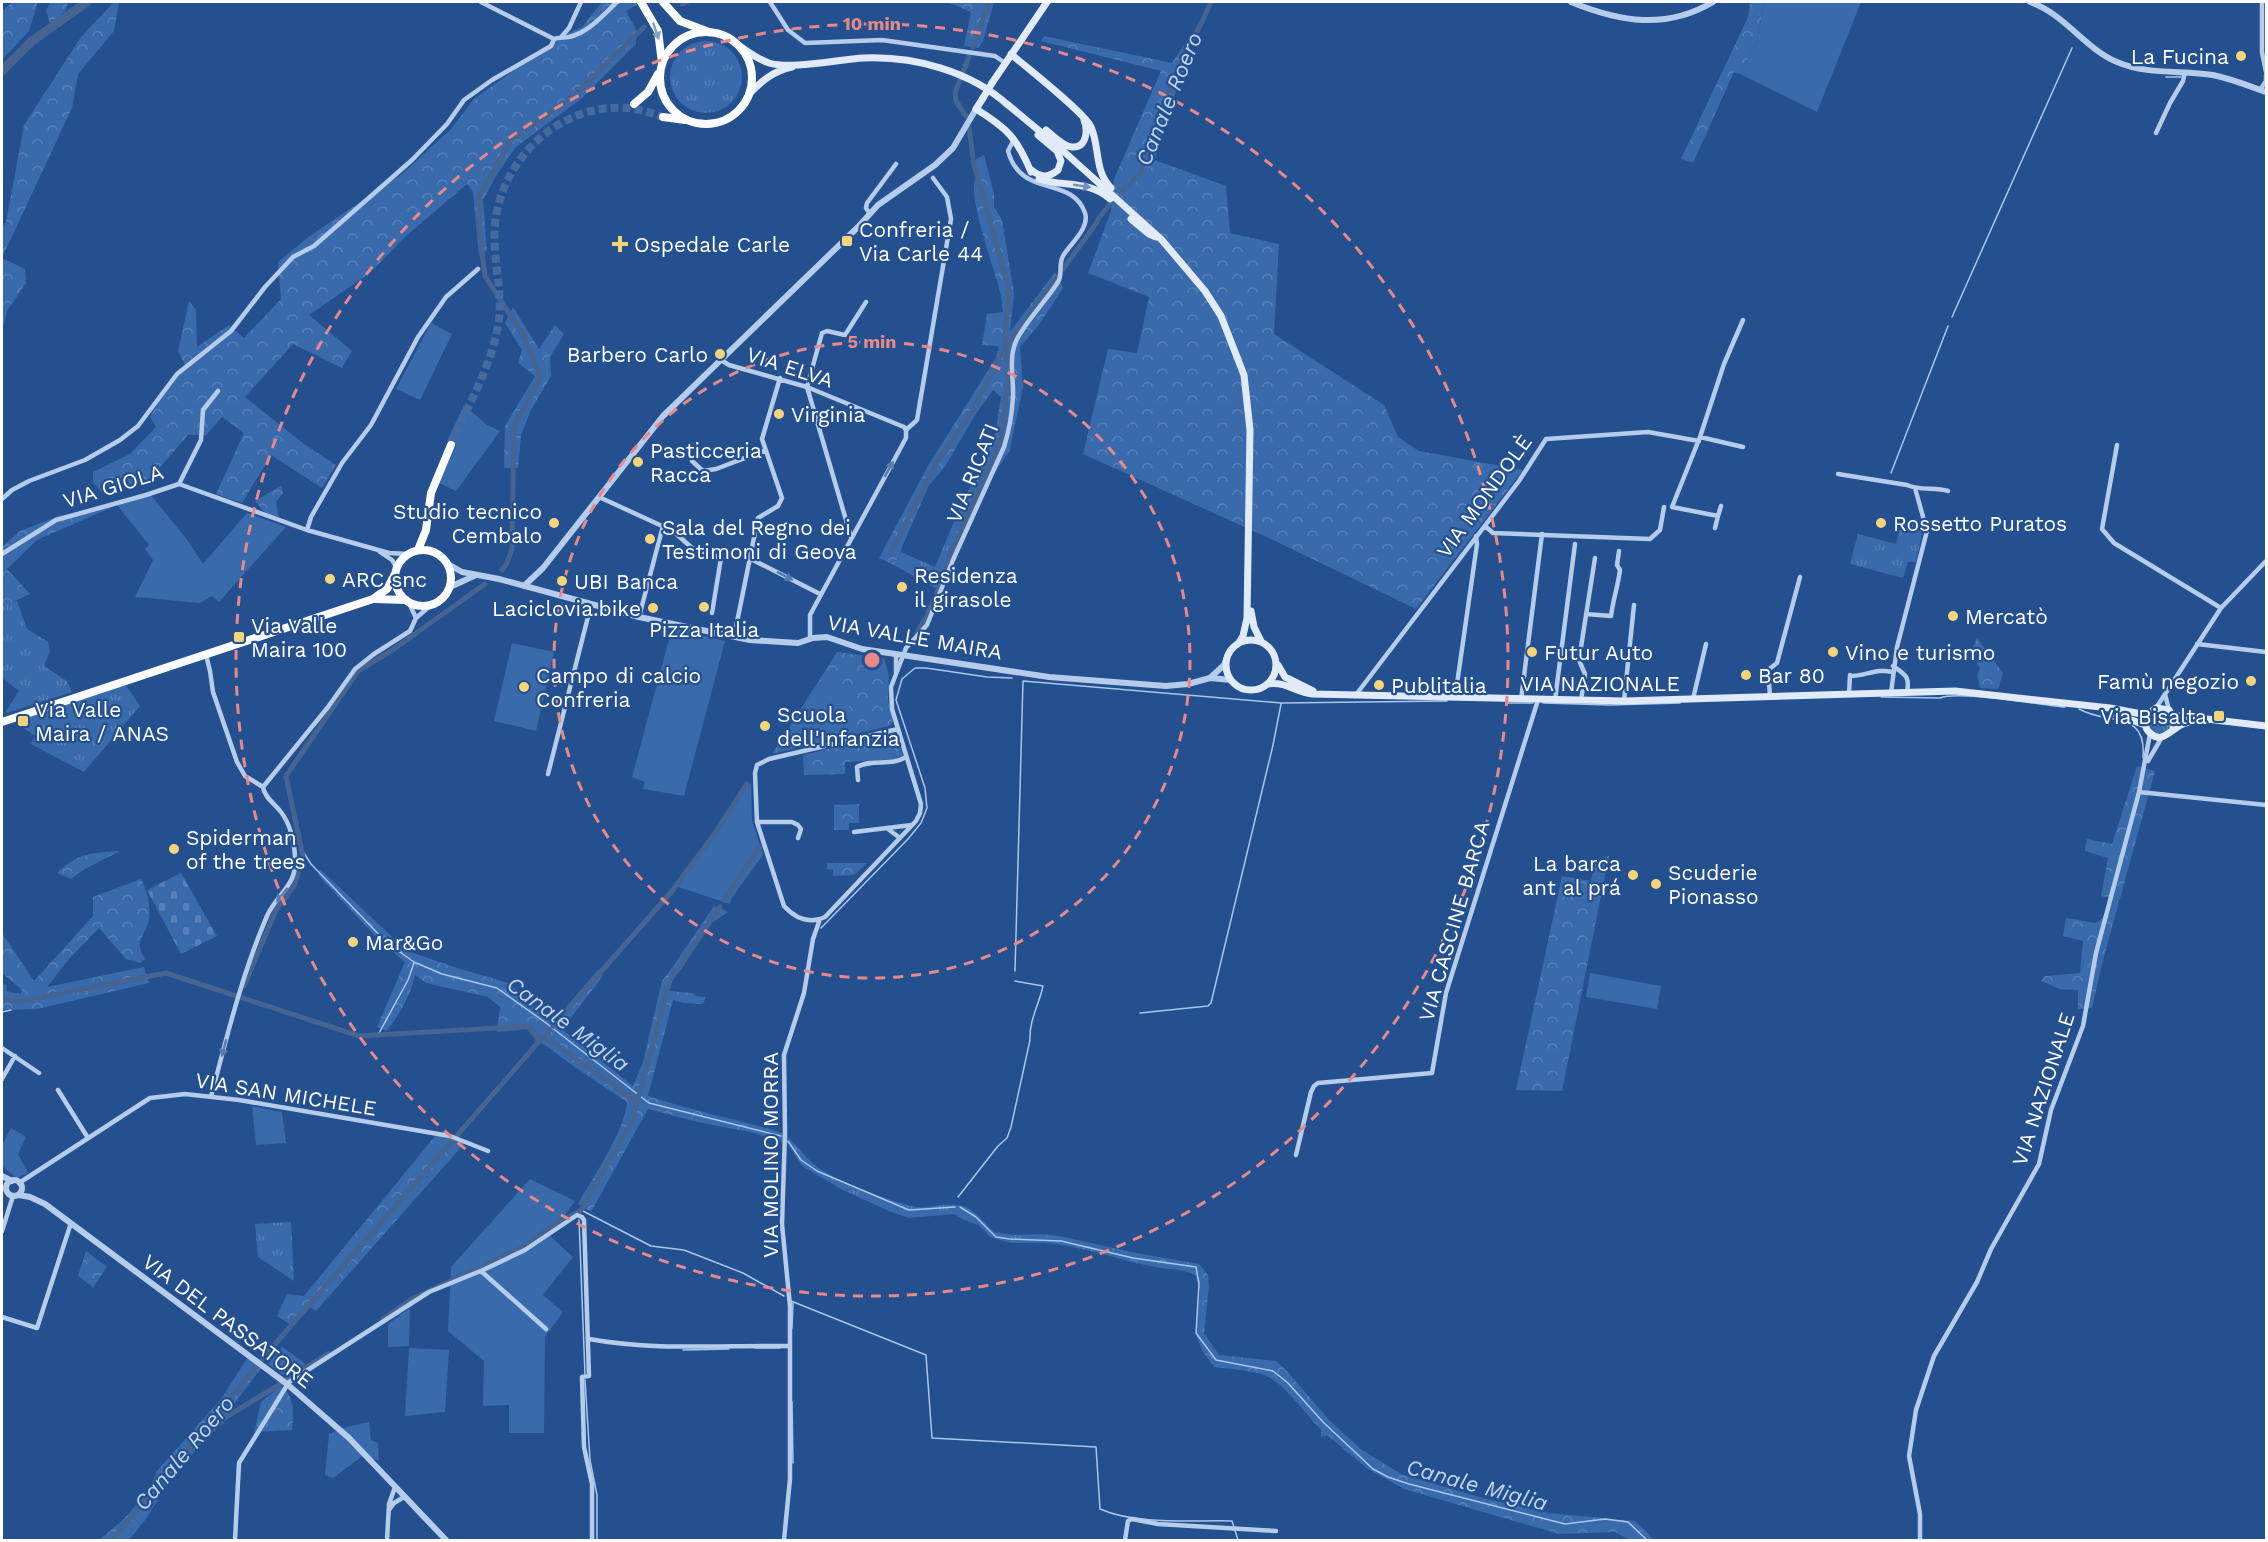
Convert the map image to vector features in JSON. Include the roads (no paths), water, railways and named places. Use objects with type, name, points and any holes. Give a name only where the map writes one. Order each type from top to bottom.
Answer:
[{"type":"highway","points":[[641,2],[658,30],[661,66]]},
{"type":"highway","points":[[663,2],[680,21],[709,32]]},
{"type":"main road","points":[[1047,2],[976,109],[1000,124],[1014,139],[1022,150],[1032,175],[1041,180],[1090,186],[1100,191],[1149,234],[1161,239]]},
{"type":"main road","points":[[634,104],[648,92],[669,50],[680,39],[694,33],[709,32],[724,35],[767,62],[776,64],[868,58],[921,63],[951,72],[982,87],[1010,106],[1061,148],[1161,239]]},
{"type":"main road","points":[[663,117],[704,124],[729,117],[742,106],[749,94],[752,81],[751,67],[746,54],[737,44]]},
{"type":"main road","points":[[1011,54],[1091,126],[1104,180],[1154,229],[1205,291],[1221,316],[1244,375],[1250,430],[1246,627],[1238,644],[1227,657],[1227,673],[1231,680],[1244,689],[1252,690],[1277,683],[1304,693],[1353,696]]},
{"type":"main road","points":[[749,94],[776,71],[807,63]]},
{"type":"main road","points":[[661,66],[660,83],[663,95],[679,115],[691,121]]},
{"type":"main road","points":[[1010,106],[1028,115],[1063,144],[1072,147],[1080,145],[1085,140],[1087,127],[1081,116]]},
{"type":"main road","points":[[1010,106],[1023,122],[1057,152],[1061,161],[1058,170],[1044,177],[1038,176],[1030,169]]},
{"type":"main road","points":[[418,550],[426,530],[431,493],[451,445]]},
{"type":"main road","points":[[373,599],[430,606],[442,599],[450,587],[451,572],[448,564],[435,552],[426,530]]},
{"type":"main road","points":[[2,722],[373,599],[387,589],[408,554],[418,550],[435,552]]},
{"type":"main road","points":[[396,571],[399,593],[407,602]]},
{"type":"main road","points":[[1248,591],[1254,627],[1261,641],[1275,656],[1280,672],[1293,683],[1321,694]]},
{"type":"main road","points":[[1238,644],[1245,640],[1261,641]]},
{"type":"main road","points":[[1268,684],[1276,671],[1275,656]]},
{"type":"main road","name":"VIA NAZIONALE","points":[[1353,696],[1624,701],[1955,691],[2147,715]]},
{"type":"main road","name":"VIA NAZIONALE","points":[[2094,707],[2145,725]]},
{"type":"main road","points":[[2207,720],[2191,722],[2173,729],[2163,737],[2150,734],[2145,725],[2147,715],[2156,708],[2207,720],[2266,726]]},
{"type":"main road","points":[[2171,712],[2175,722],[2173,729]]},
{"type":"street","points":[[481,2],[554,39]]},
{"type":"street","points":[[562,36],[581,2]]},
{"type":"street","points":[[2,499],[12,490],[29,481],[85,460],[120,440],[138,426],[177,374],[231,331],[265,287],[293,257],[314,246],[412,160],[447,124],[464,100],[492,80],[551,45],[554,39],[582,32],[617,2]]},
{"type":"street","points":[[770,2],[788,30],[805,43],[864,39],[903,42],[995,56],[1005,63]]},
{"type":"street","points":[[1571,2],[1615,18],[1648,21],[1692,12],[1713,2]]},
{"type":"street","points":[[2030,2],[2044,6],[2097,50],[2114,61],[2144,70],[2214,75],[2263,91],[2266,76],[2262,52],[2262,2]]},
{"type":"street","points":[[2156,133],[2183,81],[2185,72]]},
{"type":"street","points":[[524,586],[543,568],[663,416],[878,205],[935,165],[953,148],[976,109]]},
{"type":"street","name":"VIA RICATI","points":[[904,655],[911,641],[927,625],[953,560],[1004,447],[1010,430],[1013,398],[1013,348],[1059,281],[1062,258],[1086,223],[1086,214],[1081,205],[1069,194],[1060,188],[1029,181],[1020,171],[1010,159],[1008,151],[1014,139]]},
{"type":"street","points":[[870,214],[866,208],[867,203],[896,164]]},
{"type":"street","points":[[810,639],[810,615],[820,594],[906,438],[906,430],[917,420],[951,219],[947,197],[933,178]]},
{"type":"street","points":[[308,530],[311,517],[342,463],[370,424],[418,337],[446,297],[478,269]]},
{"type":"street","points":[[851,537],[807,387],[822,333],[827,331],[845,335],[866,302]]},
{"type":"street","points":[[1718,516],[1672,507],[1699,439],[1724,364],[1743,320]]},
{"type":"street","name":"VIA ELVA","points":[[721,360],[729,365],[807,387],[904,427],[906,430]]},
{"type":"street","points":[[734,637],[758,518],[778,506],[782,498],[762,439],[780,378]]},
{"type":"street","points":[[179,484],[201,440],[203,410],[218,391]]},
{"type":"street","name":"VIA MONDOLÈ","points":[[1353,696],[1485,526],[1546,439],[1648,432],[1743,447]]},
{"type":"street","points":[[2117,445],[2102,529],[2106,536],[2221,608]]},
{"type":"street","points":[[692,461],[704,471],[716,469],[766,450]]},
{"type":"street","points":[[1838,474],[1915,488],[1935,487],[1948,491]]},
{"type":"street","name":"VIA GIOLA","points":[[2,554],[56,520],[179,484],[308,530],[378,550],[401,555],[408,554]]},
{"type":"street","points":[[1891,693],[1893,669],[1926,542],[1927,531],[1915,488]]},
{"type":"street","points":[[599,497],[673,531],[692,548],[721,558],[712,613]]},
{"type":"street","points":[[1715,528],[1721,506]]},
{"type":"street","points":[[1485,526],[1493,532],[1650,539],[1660,530],[1664,507]]},
{"type":"street","points":[[639,617],[663,526]]},
{"type":"street","points":[[1521,700],[1542,534]]},
{"type":"street","points":[[1455,698],[1478,544],[1476,536]]},
{"type":"street","points":[[1555,700],[1575,544]]},
{"type":"street","points":[[378,550],[392,560],[396,571]]},
{"type":"street","points":[[1586,614],[1611,616],[1619,579],[1620,570],[1617,565],[1619,551]]},
{"type":"street","points":[[749,558],[820,594]]},
{"type":"street","points":[[1581,701],[1585,674],[1579,660],[1595,558]]},
{"type":"street","points":[[2156,708],[2221,608],[2266,561]]},
{"type":"street","name":"VIA VALLE MAIRA","points":[[448,564],[475,576],[524,586],[639,617],[734,637],[787,643],[827,637],[854,647],[1049,677],[1155,686],[1177,686],[1210,678],[1231,680]]},
{"type":"street","points":[[533,589],[543,568]]},
{"type":"street","points":[[450,587],[475,576]]},
{"type":"street","points":[[1770,696],[1768,670],[1777,663],[1800,577]]},
{"type":"street","points":[[407,602],[416,618]]},
{"type":"street","points":[[548,774],[591,605]]},
{"type":"street","points":[[1624,701],[1634,605]]},
{"type":"street","points":[[263,787],[328,707],[355,669],[410,631],[416,618],[430,606]]},
{"type":"street","points":[[1693,699],[1706,644]]},
{"type":"street","points":[[2197,644],[2266,652]]},
{"type":"street","name":"VIA MOLINO MORRA","points":[[896,654],[896,673]]},
{"type":"street","points":[[206,655],[213,692],[237,762],[245,776],[263,787],[263,790],[282,812],[288,824],[295,856],[294,873],[288,888],[268,913],[238,996],[210,1097]]},
{"type":"street","name":"VIA MOLINO MORRA","points":[[784,1540],[790,1479],[788,1346],[790,1306],[782,1224],[785,1133],[784,1055],[804,993],[813,939],[820,920],[900,838],[920,813],[921,804],[892,709],[891,695],[896,673],[904,655]]},
{"type":"street","points":[[1210,678],[1224,665],[1227,657]]},
{"type":"street","points":[[1849,694],[1850,674],[1862,676],[1883,669],[1893,669],[1908,676],[1915,688],[1925,692]]},
{"type":"street","points":[[1907,692],[1910,681]]},
{"type":"street","points":[[2166,691],[2166,703],[2171,712]]},
{"type":"street","name":"VIA CASCINE BARCA","points":[[1296,1155],[1311,1092],[1318,1083],[1432,1073],[1446,993],[1538,700]]},
{"type":"street","points":[[820,920],[801,919],[791,914],[784,906],[757,822],[755,773],[757,765],[762,761],[898,729]]},
{"type":"street","name":"VIA NAZIONALE","points":[[1920,1540],[1920,1514],[1909,1456],[1916,1410],[1934,1356],[1977,1282],[1991,1250],[2039,1164],[2050,1110],[2083,1026],[2096,953],[2145,769],[2150,734]]},
{"type":"street","name":"VIA NAZIONALE","points":[[2145,769],[2154,748],[2163,737]]},
{"type":"street","points":[[858,780],[857,767],[864,764],[894,762],[906,757]]},
{"type":"street","points":[[2139,792],[2266,805]]},
{"type":"street","points":[[757,822],[792,822],[801,829],[798,838]]},
{"type":"street","points":[[854,832],[912,825]]},
{"type":"street","points":[[888,829],[900,838]]},
{"type":"street","points":[[2,1048],[39,1073]]},
{"type":"street","points":[[2,1079],[15,1056]]},
{"type":"street","points":[[58,1090],[88,1138]]},
{"type":"street","name":"VIA SAN MICHELE","points":[[15,1184],[150,1098],[185,1094],[455,1138],[488,1151]]},
{"type":"street","name":"VIA DEL PASSATORE","points":[[2,1178],[45,1204],[287,1384],[349,1438],[446,1540]]},
{"type":"street","points":[[15,1184],[9,1194],[16,1195]]},
{"type":"street","points":[[2,1231],[16,1195],[15,1184]]},
{"type":"street","name":"VIA DEL PASSATORE","points":[[16,1195],[30,1197]]},
{"type":"street","points":[[235,1540],[237,1468],[287,1384],[429,1292],[525,1250],[575,1216],[582,1216],[589,1339],[589,1377],[582,1377],[584,1447],[592,1484],[594,1533],[592,1540]]},
{"type":"street","points":[[2,1317],[37,1328],[70,1223]]},
{"type":"street","points":[[481,1271],[546,1329]]},
{"type":"street","points":[[589,1339],[675,1348],[788,1346]]},
{"type":"street","points":[[387,1540],[389,1510],[395,1487]]},
{"type":"street","points":[[389,1510],[394,1503],[404,1497]]},
{"type":"street","points":[[1125,1540],[1128,1521],[1132,1519],[1158,1524],[1276,1531]]},
{"type":"waterway","points":[[2,71],[32,41],[87,2]]},
{"type":"waterway","points":[[682,4],[687,2]]},
{"type":"waterway","points":[[973,47],[989,2]]},
{"type":"waterway","name":"Canale Roero","points":[[1121,192],[1141,173],[1145,153],[1183,57],[1211,2]]},
{"type":"waterway","points":[[502,570],[512,549],[514,426],[540,378],[525,338],[485,276],[479,226],[479,196],[511,140],[574,96],[644,27]]},
{"type":"waterway","points":[[1952,317],[2072,48]]},
{"type":"waterway","points":[[966,116],[956,101],[955,93],[970,54]]},
{"type":"waterway","points":[[2166,77],[2181,77]]},
{"type":"waterway","points":[[969,128],[973,157]]},
{"type":"waterway","points":[[891,553],[936,463],[974,409],[1004,348],[1009,289],[973,161]]},
{"type":"waterway","points":[[1098,219],[1110,204]]},
{"type":"waterway","name":"Canale Roero","points":[[1063,269],[1097,222]]},
{"type":"waterway","name":"Canale Roero","points":[[941,583],[951,554],[1001,440],[1009,372],[1006,347],[1057,277]]},
{"type":"waterway","points":[[1891,473],[1948,326]]},
{"type":"waterway","points":[[303,857],[286,776],[358,671],[391,651],[485,584]]},
{"type":"waterway","points":[[928,613],[939,588]]},
{"type":"waterway","points":[[917,633],[926,617]]},
{"type":"waterway","points":[[821,928],[908,839],[921,823],[927,808],[925,788],[896,700],[902,679],[915,668],[1012,678]]},
{"type":"waterway","points":[[1015,971],[1023,681],[1281,703],[1447,701]]},
{"type":"waterway","points":[[1881,697],[1963,696],[2065,707]]},
{"type":"waterway","points":[[1506,703],[1533,703]]},
{"type":"waterway","points":[[1543,703],[1610,705],[1680,703]]},
{"type":"waterway","points":[[1140,1013],[1208,1006],[1211,1003],[1281,704]]},
{"type":"waterway","points":[[2079,709],[2132,725],[2139,732],[2143,743],[2143,758]]},
{"type":"waterway","points":[[675,887],[713,836],[747,784]]},
{"type":"waterway","points":[[724,900],[760,847]]},
{"type":"waterway","name":"Canale Miglia","points":[[304,853],[311,864],[387,943],[414,962],[442,974],[497,988],[649,1103],[781,1136]]},
{"type":"waterway","points":[[244,986],[276,910],[294,886],[301,864]]},
{"type":"waterway","points":[[553,1026],[673,890]]},
{"type":"waterway","points":[[551,1227],[581,1210],[632,1121],[670,980],[720,907]]},
{"type":"waterway","points":[[378,1035],[408,980],[414,963]]},
{"type":"waterway","points":[[2,998],[17,1002],[166,973],[359,1036],[530,1026],[539,1042]]},
{"type":"waterway","points":[[958,1197],[998,1146],[1007,1138],[1011,1127],[1031,1026],[1043,986],[1015,981]]},
{"type":"waterway","points":[[2,1012],[11,1010]]},
{"type":"waterway","points":[[262,1359],[549,1030]]},
{"type":"waterway","points":[[548,1039],[634,1100],[637,1105]]},
{"type":"waterway","name":"Canale Miglia","points":[[788,1141],[801,1160],[817,1171],[909,1210],[955,1207]]},
{"type":"waterway","name":"Canale Miglia","points":[[960,1207],[976,1217],[996,1237],[1061,1241],[1133,1258],[1196,1267],[1199,1284],[1196,1333],[1216,1360],[1273,1371],[1288,1383],[1323,1422],[1373,1469],[1388,1477],[1565,1524],[1605,1519],[1628,1522],[1647,1540]]},
{"type":"waterway","points":[[581,1210],[651,1246],[684,1250],[743,1273],[784,1296]]},
{"type":"waterway","points":[[579,1220],[585,1375]]},
{"type":"waterway","points":[[531,1242],[547,1229]]},
{"type":"waterway","points":[[484,1266],[527,1245]]},
{"type":"waterway","points":[[467,1273],[478,1269]]},
{"type":"waterway","points":[[384,1318],[412,1299],[461,1276]]},
{"type":"waterway","points":[[791,1301],[926,1355],[932,1438],[1096,1447],[1100,1509],[1147,1520],[1232,1521],[1238,1540]]},
{"type":"waterway","points":[[792,1328],[793,1303]]},
{"type":"waterway","points":[[755,1348],[780,1348]]},
{"type":"waterway","points":[[683,1350],[729,1349]]},
{"type":"waterway","points":[[287,1379],[328,1354]]},
{"type":"waterway","name":"Canale Roero","points":[[112,1540],[257,1366]]},
{"type":"waterway","points":[[585,1380],[590,1460],[597,1495],[597,1540]]},
{"type":"waterway","points":[[192,1449],[226,1417],[282,1383]]},
{"type":"waterway","points":[[792,1402],[793,1463]]},
{"type":"tunnel","points":[[451,445],[484,372],[495,341],[500,301],[495,226],[499,202],[508,179],[521,158],[537,140],[578,115],[602,109],[627,108],[663,117]]},
{"type":"place","name":"La Fucina","points":[[2241,56]]},
{"type":"place","name":"Confreria / Via Carle 44","points":[[847,241]]},
{"type":"place","name":"Ospedale Carle","points":[[620,244]]},
{"type":"place","name":"Barbero Carlo","points":[[720,354]]},
{"type":"place","name":"Virginia","points":[[779,414]]},
{"type":"place","name":"Pasticceria Racca","points":[[638,462]]},
{"type":"place","name":"Studio tecnico Cembalo","points":[[554,523]]},
{"type":"place","name":"Rossetto Puratos","points":[[1881,523]]},
{"type":"place","name":"Sala del Regno dei Testimoni di Geova","points":[[650,539]]},
{"type":"place","name":"ARC snc","points":[[330,579]]},
{"type":"place","name":"UBI Banca","points":[[562,581]]},
{"type":"place","name":"Residenza il girasole","points":[[902,587]]},
{"type":"place","name":"Pizza Italia","points":[[704,607]]},
{"type":"place","name":"Laciclovia.bike","points":[[653,608]]},
{"type":"place","name":"Mercatò","points":[[1953,616]]},
{"type":"place","name":"Via Valle Maira 100","points":[[239,637]]},
{"type":"place","name":"Futur Auto","points":[[1532,652]]},
{"type":"place","name":"Vino e turismo","points":[[1833,652]]},
{"type":"place","name":"Bar 80","points":[[1746,675]]},
{"type":"place","name":"Famù negozio","points":[[2251,681]]},
{"type":"place","name":"Publitalia","points":[[1379,685]]},
{"type":"place","name":"Campo di calcio Confreria","points":[[524,687]]},
{"type":"place","name":"Via Bisalta","points":[[2219,716]]},
{"type":"place","name":"Via Valle Maira / ANAS","points":[[23,721]]},
{"type":"place","name":"Scuola dell'Infanzia","points":[[765,726]]},
{"type":"place","name":"Spiderman of the trees","points":[[174,849]]},
{"type":"place","name":"La barca ant al prá","points":[[1633,875]]},
{"type":"place","name":"Scuderie Pionasso","points":[[1656,884]]},
{"type":"place","name":"Mar&Go","points":[[353,942]]}]
